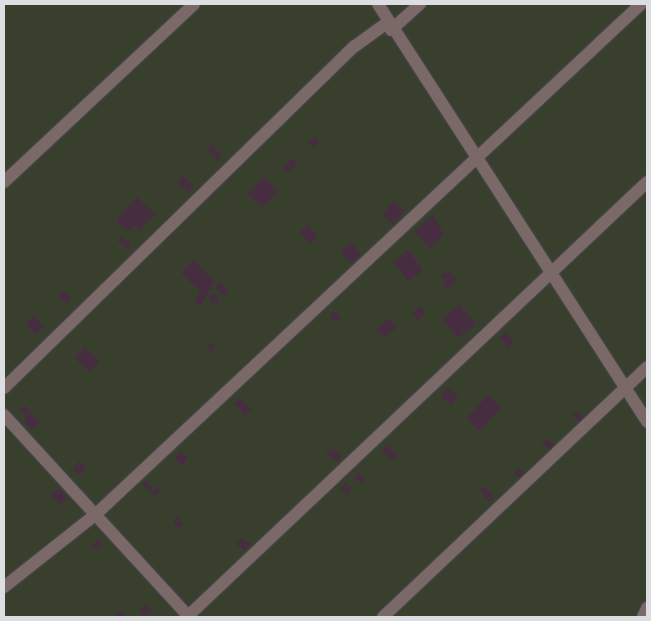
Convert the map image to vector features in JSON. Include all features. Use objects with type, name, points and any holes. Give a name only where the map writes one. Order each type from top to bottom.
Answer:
[{"type":"lane","points":[[4,182],[194,4]]},
{"type":"lane","points":[[378,4],[389,26],[478,158],[549,273],[647,422]]},
{"type":"lane","points":[[4,388],[355,46],[389,26],[420,4]]},
{"type":"lane","points":[[4,587],[95,515],[641,4]]},
{"type":"lane","points":[[4,415],[188,617],[647,182]]},
{"type":"lane","points":[[383,617],[647,367]]},
{"type":"lane","points":[[643,617],[647,608]]},
{"type":"green space","points":[[4,4],[647,4],[647,617],[4,617]]},
{"type":"building","points":[[314,136],[319,142],[314,147],[308,142]]},
{"type":"building","points":[[212,144],[222,156],[217,161],[207,148]]},
{"type":"building","points":[[292,158],[298,164],[288,174],[282,168]]},
{"type":"building","points":[[183,176],[194,186],[189,192],[178,182]]},
{"type":"building","points":[[264,177],[278,191],[262,207],[248,193]]},
{"type":"building","points":[[137,197],[155,214],[140,231],[134,225],[128,232],[116,220]]},
{"type":"building","points":[[394,201],[405,211],[393,224],[382,214]]},
{"type":"building","points":[[433,215],[444,235],[430,249],[414,232]]},
{"type":"building","points":[[308,225],[318,236],[309,244],[299,233]]},
{"type":"building","points":[[121,236],[132,245],[128,249],[117,241]]},
{"type":"building","points":[[350,242],[361,253],[351,263],[340,252]]},
{"type":"building","points":[[408,250],[423,270],[408,281],[393,261]]},
{"type":"building","points":[[193,260],[215,281],[200,306],[194,301],[201,292],[181,273]]},
{"type":"building","points":[[448,269],[452,273],[444,281],[440,277]]},
{"type":"building","points":[[452,275],[457,280],[448,289],[443,284]]},
{"type":"building","points":[[220,282],[229,291],[224,296],[215,288]]},
{"type":"building","points":[[62,291],[71,298],[66,303],[58,297]]},
{"type":"building","points":[[214,293],[220,300],[214,305],[208,298]]},
{"type":"building","points":[[459,304],[476,324],[466,333],[453,319],[464,332],[458,338],[442,320]]},
{"type":"building","points":[[420,306],[426,313],[418,320],[412,313]]},
{"type":"building","points":[[334,311],[341,317],[337,322],[329,317]]},
{"type":"building","points":[[34,316],[44,326],[35,334],[26,324]]},
{"type":"building","points":[[389,318],[397,327],[384,338],[376,329]]},
{"type":"building","points":[[505,333],[514,341],[509,347],[500,339]]},
{"type":"building","points":[[209,343],[215,345],[213,351],[207,349]]},
{"type":"building","points":[[85,347],[100,362],[89,372],[74,358]]},
{"type":"building","points":[[447,388],[458,396],[452,405],[441,397]]},
{"type":"building","points":[[488,395],[502,408],[480,431],[466,418]]},
{"type":"building","points":[[240,398],[251,409],[245,416],[234,404]]},
{"type":"building","points":[[24,405],[31,411],[26,416],[20,410]]},
{"type":"building","points":[[576,411],[584,417],[580,422],[572,416]]},
{"type":"building","points":[[30,413],[40,421],[33,430],[23,422]]},
{"type":"building","points":[[546,438],[554,444],[551,450],[542,444]]},
{"type":"building","points":[[387,445],[399,456],[393,462],[382,451]]},
{"type":"building","points":[[330,448],[341,456],[337,462],[326,454]]},
{"type":"building","points":[[180,452],[188,458],[183,465],[175,459]]},
{"type":"building","points":[[79,461],[86,466],[80,475],[73,470]]},
{"type":"building","points":[[517,469],[524,473],[521,478],[514,474]]},
{"type":"building","points":[[358,473],[366,480],[362,485],[354,478]]},
{"type":"building","points":[[146,481],[153,487],[150,491],[143,485]]},
{"type":"building","points":[[346,482],[352,488],[347,494],[340,489]]},
{"type":"building","points":[[484,486],[494,498],[490,502],[479,490]]},
{"type":"building","points":[[157,487],[160,491],[154,497],[151,493]]},
{"type":"building","points":[[59,488],[68,498],[60,505],[51,495]]},
{"type":"building","points":[[178,517],[184,524],[178,529],[173,522]]},
{"type":"building","points":[[241,538],[250,544],[245,551],[236,544]]},
{"type":"building","points":[[98,539],[103,544],[97,550],[92,546]]},
{"type":"building","points":[[147,604],[151,611],[144,616],[139,609]]},
{"type":"building","points":[[118,610],[125,616],[115,614]]}]
